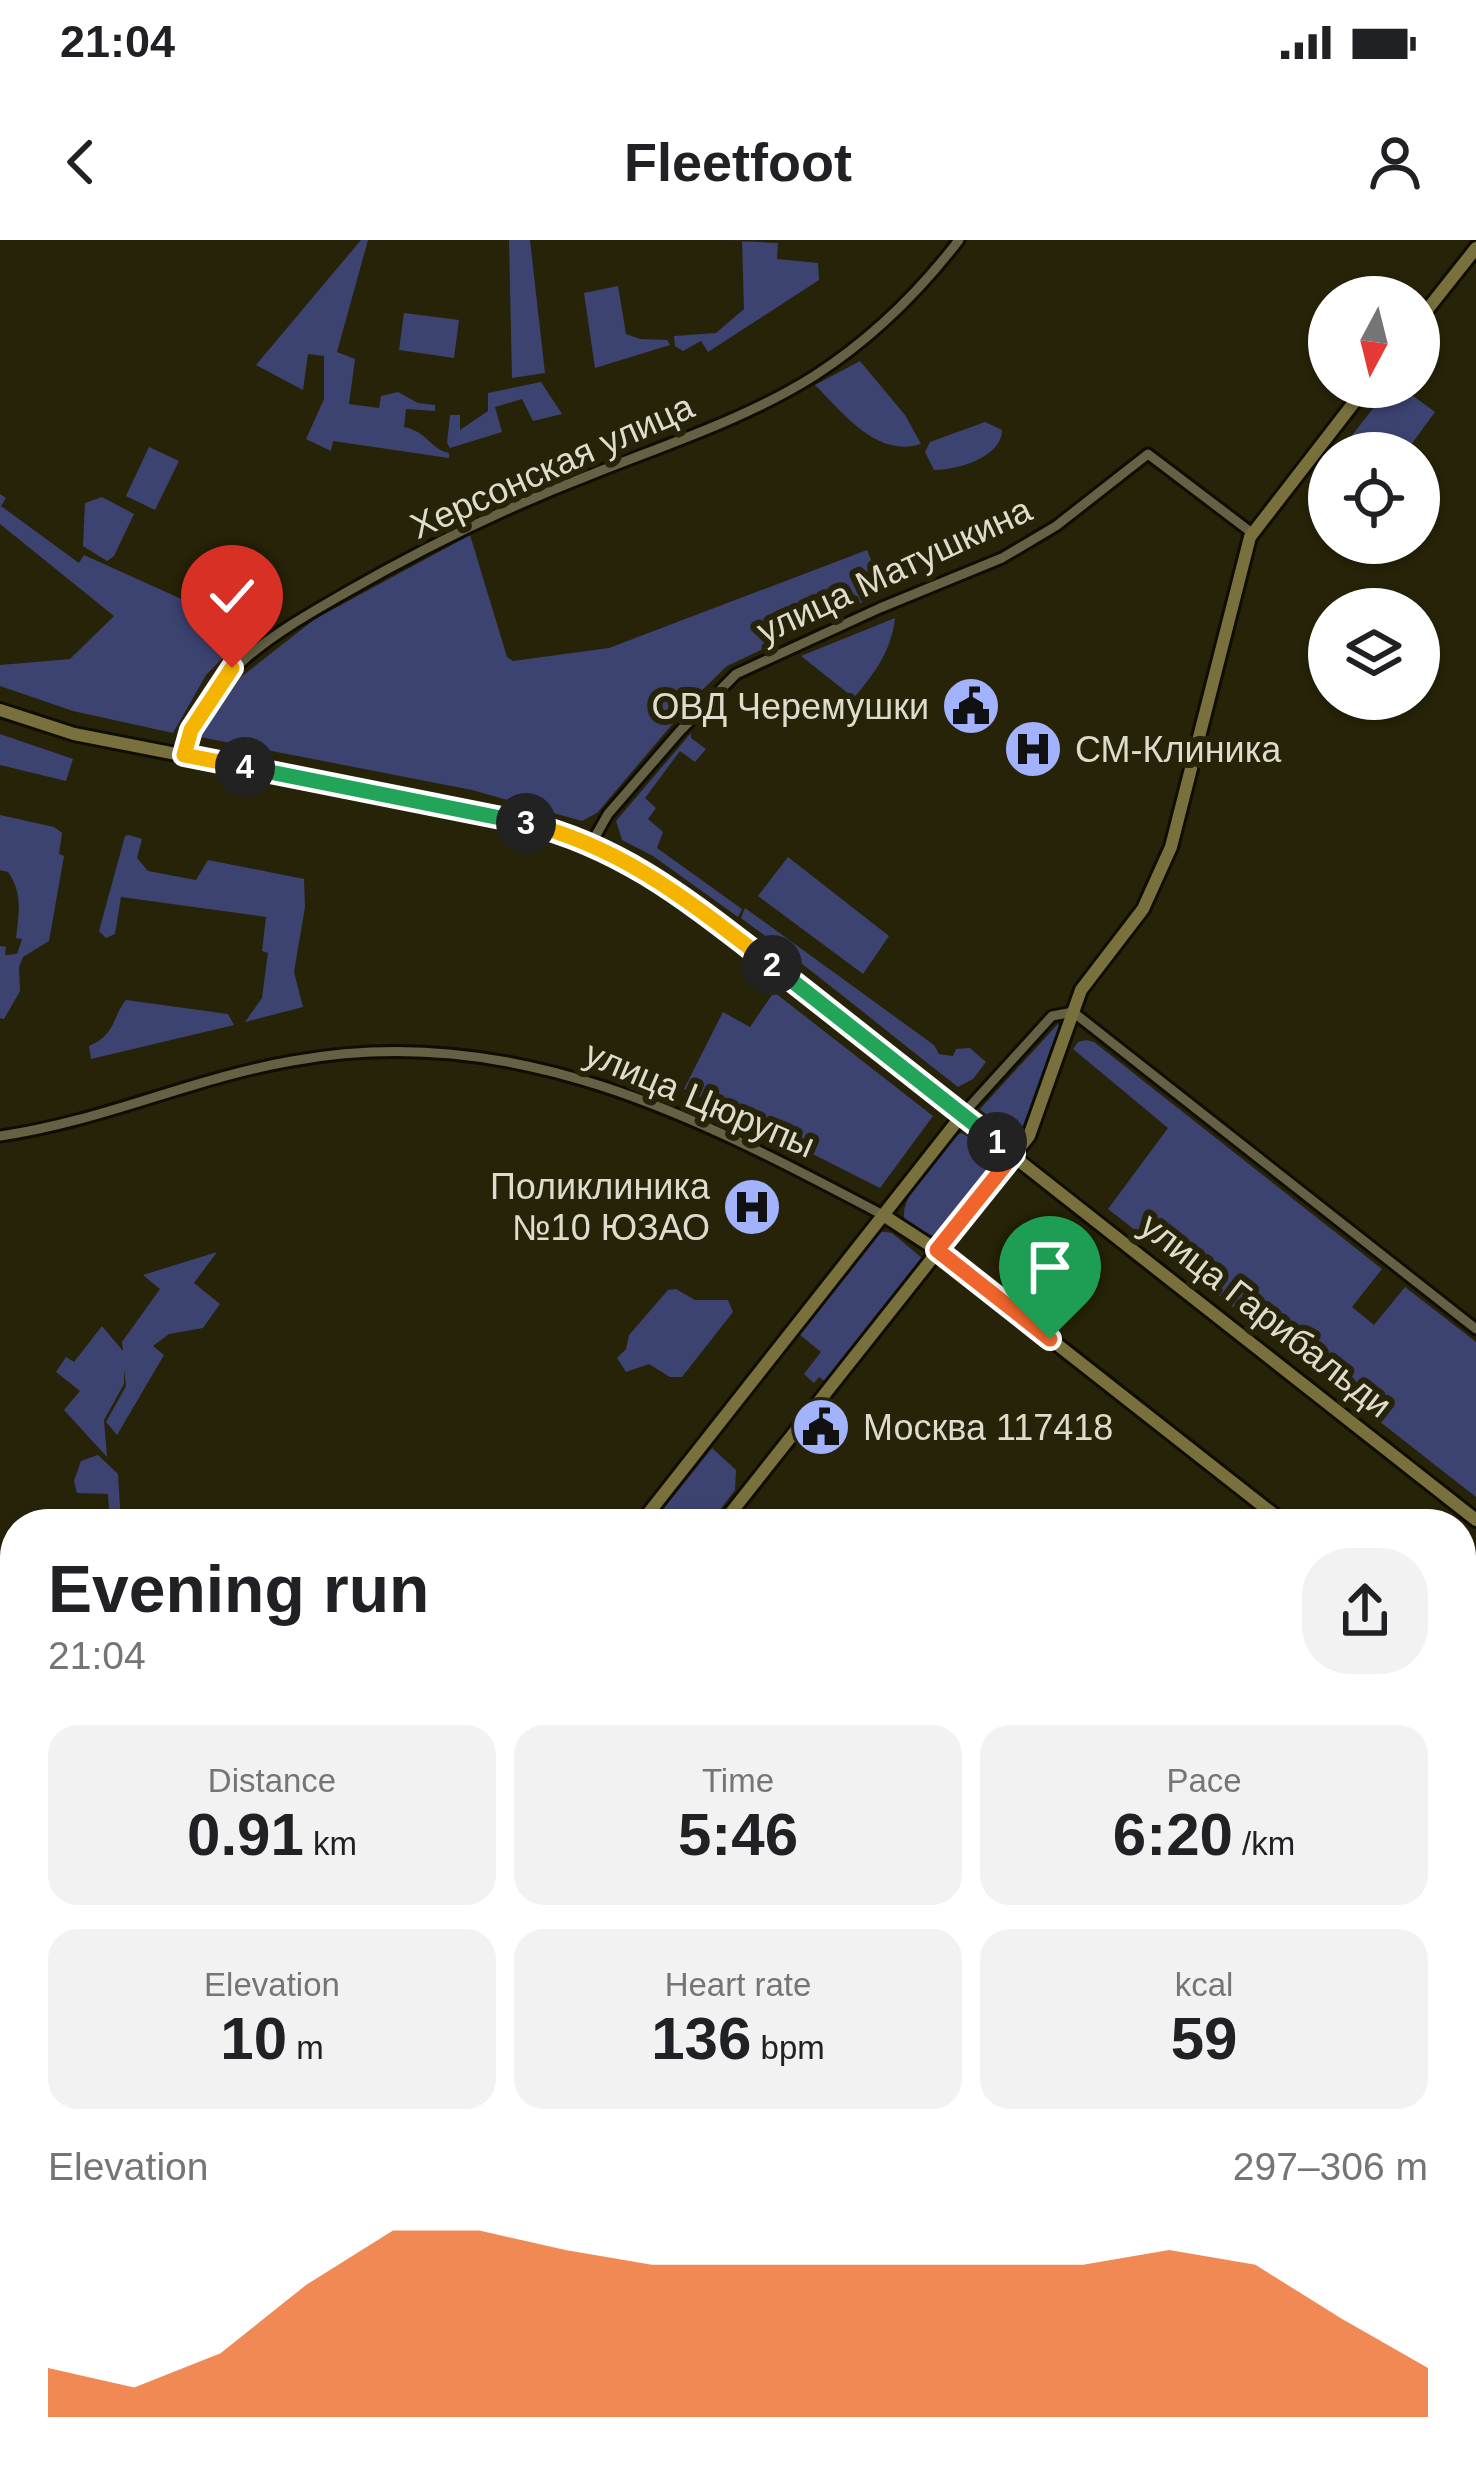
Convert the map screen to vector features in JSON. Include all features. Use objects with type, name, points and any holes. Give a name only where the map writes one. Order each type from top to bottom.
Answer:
[{"type":"street","name":"Херсонская улица","points":[[184,755],[191,730],[232,668],[303,617],[455,531],[679,440],[813,377],[854,349],[937,269],[959,240]]},
{"type":"street","points":[[1440,293],[1476,248]]},
{"type":"street","points":[[734,1509],[1032,1129],[1082,990],[1150,898],[1171,847],[1252,533],[1350,408]]},
{"type":"street","name":"улица Матушкина","points":[[591,844],[622,798],[736,674],[1002,558],[1056,526],[1148,454],[1252,533]]},
{"type":"street","name":"улица Гарибальди","points":[[0,710],[74,734],[545,827],[639,867],[1014,1154],[1462,1509]]},
{"type":"street","points":[[652,1509],[962,1114],[1052,1016],[1073,1012],[1476,1329]]},
{"type":"street","name":"улица Цюрупы","points":[[0,1136],[89,1118],[290,1061],[406,1053],[506,1060],[565,1072],[709,1128],[883,1214],[937,1250]]},
{"type":"street","points":[[937,1250],[1267,1509]]},
{"type":"shaded area","points":[[361,240],[368,240],[337,352],[355,359],[349,404],[379,408],[381,396],[398,392],[418,403],[435,405],[435,411],[406,409],[404,427],[449,453],[449,458],[333,441],[331,451],[306,439],[324,399],[324,356],[308,354],[303,390],[256,365]]},
{"type":"shaded area","points":[[509,240],[530,240],[545,373],[512,378]]},
{"type":"shaded area","points":[[742,241],[778,243],[777,259],[818,263],[819,280],[708,352],[701,341],[683,351],[675,346],[674,336],[716,333],[744,309]]},
{"type":"shaded area","points":[[618,286],[626,334],[667,340],[670,345],[595,368],[584,293]]},
{"type":"shaded area","points":[[404,313],[459,320],[454,358],[399,350]]},
{"type":"shaded area","points":[[860,361],[905,415],[921,444],[905,447],[876,439],[815,385]]},
{"type":"shaded area","points":[[541,382],[562,414],[533,421],[522,399],[495,407],[502,432],[450,448],[450,415],[460,415],[460,430],[488,411],[488,393]]},
{"type":"shaded area","points":[[1373,408],[1430,408],[1435,412],[1420,432],[1355,432]]},
{"type":"shaded area","points":[[985,422],[1002,430],[995,448],[955,468],[934,470],[925,452],[930,442]]},
{"type":"shaded area","points":[[149,447],[179,461],[155,510],[126,496]]},
{"type":"shaded area","points":[[0,494],[6,498],[1,506],[79,563],[84,555],[250,630],[206,675],[173,733],[73,711],[0,686],[0,665],[70,659],[114,616],[0,524]]},
{"type":"shaded area","points":[[102,497],[134,514],[107,561],[83,546],[85,503]]},
{"type":"shaded area","points":[[470,535],[507,657],[513,661],[609,648],[867,550],[884,592],[727,666],[597,813],[582,821],[472,790],[200,737],[241,677],[315,619]]},
{"type":"shaded area","points":[[895,618],[886,651],[854,698],[801,656]]},
{"type":"shaded area","points":[[691,733],[706,749],[695,762],[680,751],[645,798],[656,808],[648,819],[663,832],[657,848],[742,909],[738,917],[653,856],[622,840],[616,821]]},
{"type":"shaded area","points":[[0,734],[73,759],[66,781],[0,765]]},
{"type":"shaded area","points":[[0,815],[54,827],[62,833],[59,854],[64,856],[49,941],[23,957],[20,991],[4,1019],[0,1018],[0,946],[6,947],[5,955],[17,954],[22,939],[16,938],[16,888],[8,872],[0,870]]},
{"type":"shaded area","points":[[129,835],[142,839],[137,858],[148,871],[196,880],[208,860],[304,879],[305,907],[294,972],[303,1007],[245,1022],[262,998],[268,953],[262,951],[266,917],[121,897],[115,934],[106,938],[99,931]]},
{"type":"shaded area","points":[[788,857],[889,936],[863,974],[758,896]]},
{"type":"shaded area","points":[[745,908],[934,1045],[939,1054],[953,1056],[956,1049],[970,1048],[986,1062],[973,1079],[958,1087],[741,918]]},
{"type":"shaded area","points":[[774,992],[933,1116],[880,1188],[684,1089],[723,1012],[750,1027]]},
{"type":"shaded area","points":[[126,1000],[228,1014],[234,1025],[91,1059],[89,1046],[109,1031]]},
{"type":"shaded area","points":[[1058,1024],[1062,1032],[1017,1140],[980,1109]]},
{"type":"shaded area","points":[[1086,1040],[1382,1269],[1352,1307],[1374,1325],[1405,1287],[1476,1342],[1476,1497],[1108,1209],[1168,1128],[1073,1049]]},
{"type":"shaded area","points":[[962,1133],[993,1153],[994,1160],[941,1230],[933,1235],[918,1232],[905,1219],[907,1202],[940,1150]]},
{"type":"shaded area","points":[[878,1231],[892,1233],[922,1258],[827,1383],[819,1377],[814,1383],[804,1374],[821,1352],[799,1334]]},
{"type":"shaded area","points":[[217,1252],[194,1283],[220,1304],[203,1328],[169,1334],[153,1346],[164,1355],[117,1435],[106,1422],[126,1386],[124,1369],[124,1384],[104,1420],[107,1457],[64,1410],[80,1391],[56,1372],[66,1357],[74,1362],[102,1326],[123,1351],[122,1342],[160,1289],[143,1275]]},
{"type":"shaded area","points":[[676,1289],[695,1300],[728,1300],[733,1312],[682,1377],[670,1377],[649,1364],[626,1372],[617,1358],[626,1349],[629,1335],[668,1290]]},
{"type":"shaded area","points":[[712,1448],[736,1470],[735,1490],[720,1509],[663,1509]]},
{"type":"shaded area","points":[[98,1455],[118,1474],[120,1509],[109,1509],[108,1494],[77,1493],[74,1481],[81,1461]]},
{"type":"place","name":"ОВД Черемушки","points":[[971,706]]},
{"type":"place","name":"СМ-Клиника","points":[[1033,749]]},
{"type":"place","name":"Поликлиника №10 ЮЗАО","points":[[752,1207]]},
{"type":"place","name":"Москва 117418","points":[[821,1427]]},
{"type":"route","points":[[232,668],[191,730],[184,755],[545,827],[622,858],[672,889],[1014,1154],[937,1250],[1050,1339]]}]
